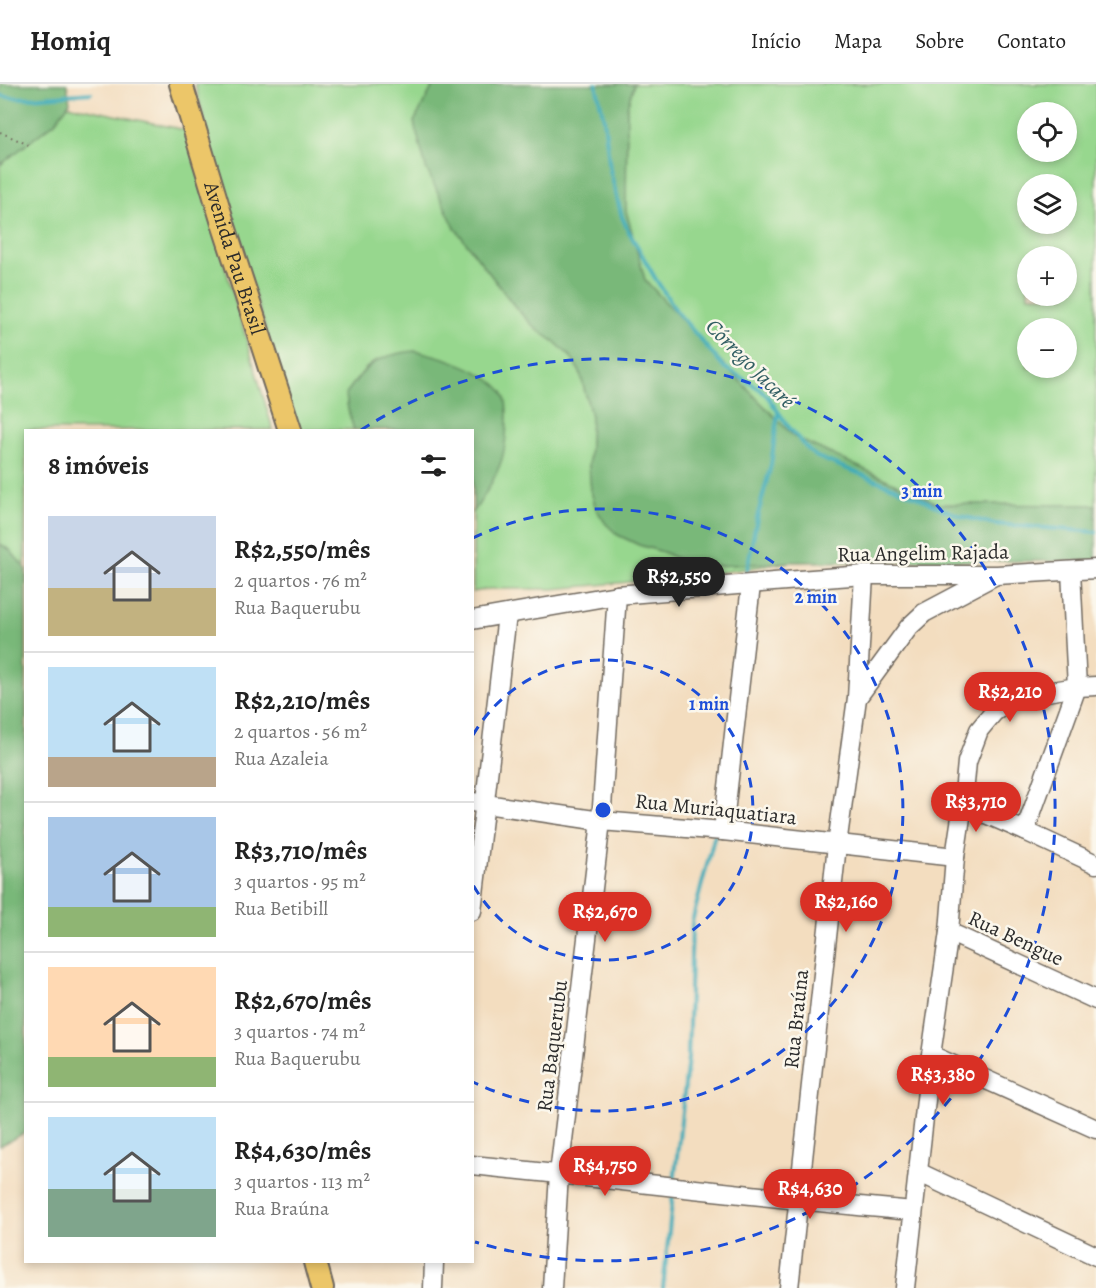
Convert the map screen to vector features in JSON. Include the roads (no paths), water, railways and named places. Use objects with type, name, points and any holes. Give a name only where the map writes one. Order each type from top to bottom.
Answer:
[{"type":"main road","name":"Avenida Pau Brasil","points":[[181,84],[290,429]]},
{"type":"main road","points":[[316,1263],[322,1288]]},
{"type":"street","name":"Rua Angelim Rajada","points":[[617,595],[864,575],[997,574],[1096,569]]},
{"type":"street","points":[[1025,831],[1077,687],[1071,571]]},
{"type":"street","points":[[858,698],[909,627],[924,614],[997,574]]},
{"type":"street","name":"Rua Braúna","points":[[789,1288],[837,845],[858,698],[864,575]]},
{"type":"street","points":[[717,831],[745,585]]},
{"type":"street","points":[[474,620],[617,595]]},
{"type":"street","name":"Rua Baquerubu","points":[[552,1288],[559,1174],[601,820],[617,595]]},
{"type":"street","points":[[474,880],[479,803],[507,615]]},
{"type":"street","points":[[904,1288],[949,932],[955,857],[967,762],[979,730],[994,712],[1016,698],[1077,687],[1096,686]]},
{"type":"street","name":"Rua Muriaquatiara","points":[[479,803],[601,820],[955,857]]},
{"type":"street","points":[[963,804],[1096,864]]},
{"type":"street","name":"Rua Bengue","points":[[949,932],[1096,999]]},
{"type":"street","points":[[932,1055],[1096,1129]]},
{"type":"street","points":[[474,1166],[913,1211]]},
{"type":"street","points":[[918,1172],[1096,1256]]},
{"type":"street","points":[[433,1288],[434,1263]]},
{"type":"waterway","name":"Córrego Jacaré","points":[[596,84],[604,119],[610,170],[622,217],[655,278],[677,312],[724,367],[760,389],[809,451],[817,457],[960,516],[995,524],[1096,532]]},
{"type":"waterway","points":[[0,95],[30,98],[91,93]]},
{"type":"waterway","points":[[745,580],[757,518],[771,465],[778,412]]},
{"type":"waterway","points":[[733,669],[735,650]]},
{"type":"waterway","points":[[674,1183],[688,1058],[692,922],[715,834]]},
{"type":"waterway","points":[[663,1288],[673,1193]]}]
